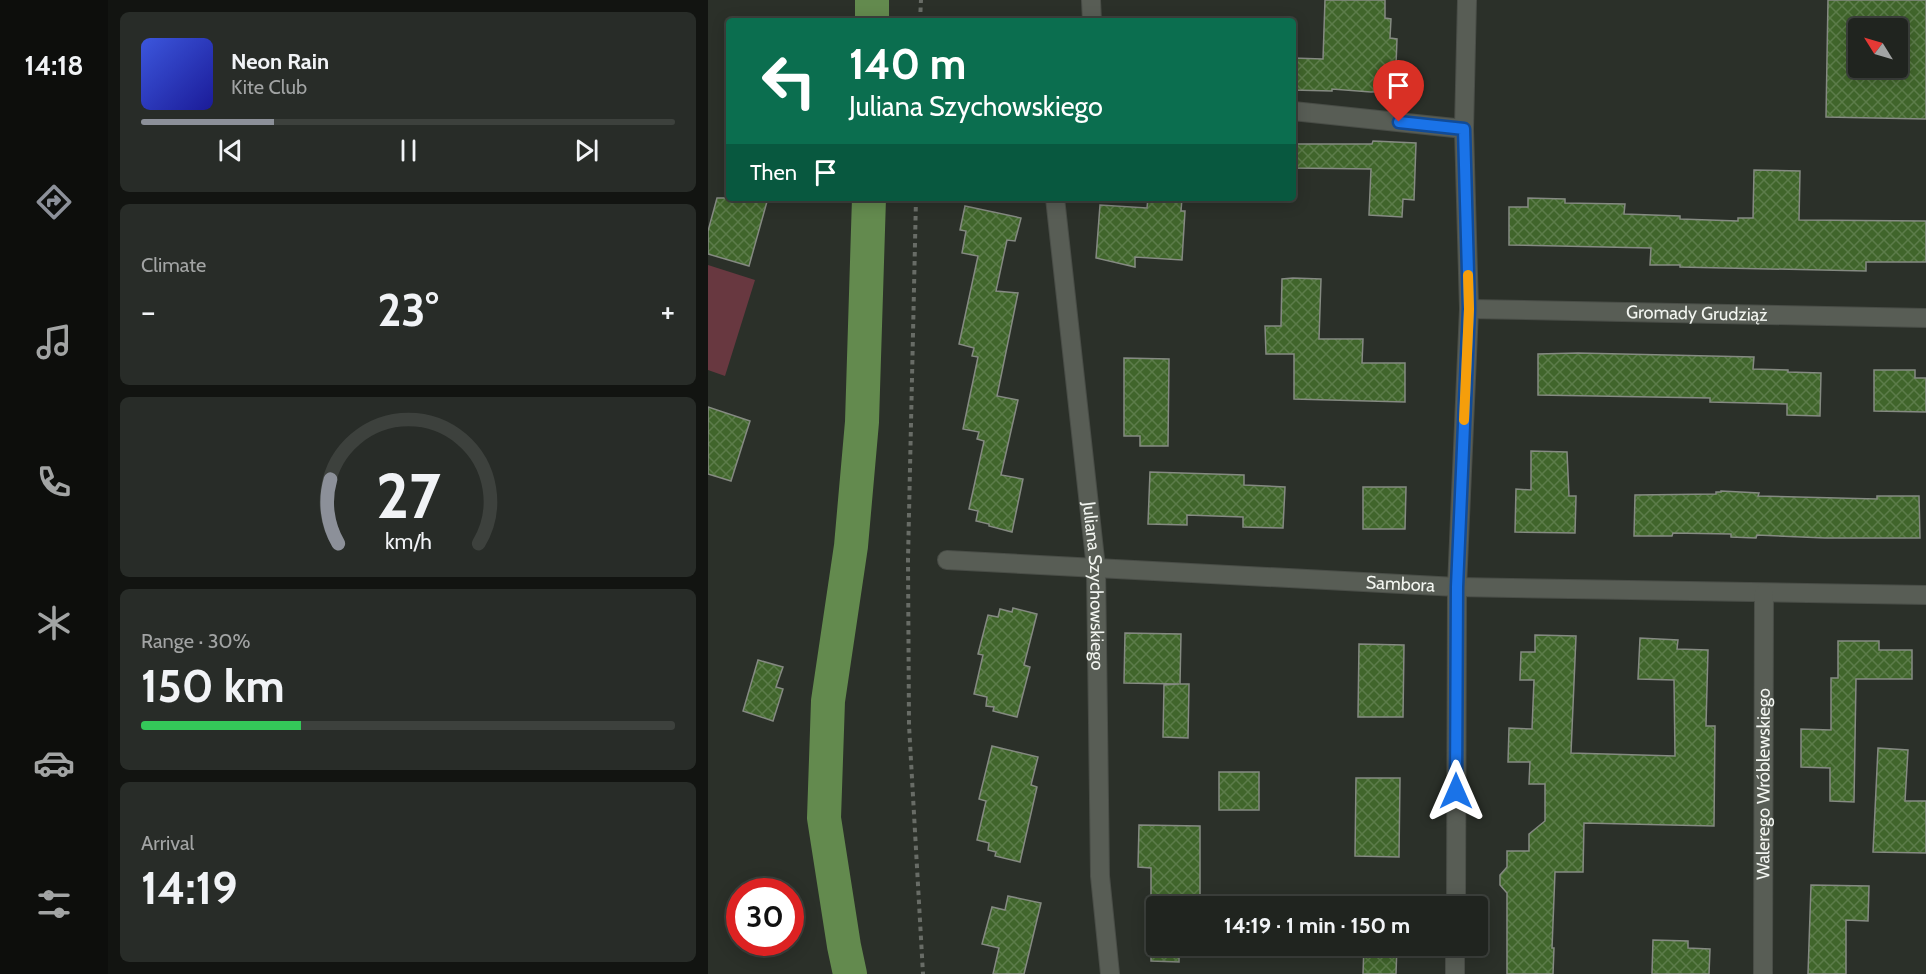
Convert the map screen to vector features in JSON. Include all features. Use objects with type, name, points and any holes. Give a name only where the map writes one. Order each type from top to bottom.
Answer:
[{"type":"street","points":[[1091,0],[1092,18]]},
{"type":"street","points":[[1456,896],[1457,587],[1469,309],[1464,129],[1467,0]]},
{"type":"street","points":[[1296,111],[1464,129]]},
{"type":"street","name":"Juliana Szychowskiego","points":[[1055,201],[1096,568],[1100,876],[1110,974]]},
{"type":"street","name":"Gromady Grudziąż","points":[[1469,309],[1926,318]]},
{"type":"street","name":"Sambora","points":[[948,560],[1457,587],[1926,596]]},
{"type":"street","name":"Walerego Wróblewskiego","points":[[1763,974],[1764,592]]},
{"type":"street","points":[[1455,956],[1455,974]]},
{"type":"path","points":[[920,18],[921,0]]},
{"type":"path","points":[[916,201],[908,559],[909,725],[923,974]]},
{"type":"shaded area","points":[[708,265],[755,280],[725,376],[708,370]]},
{"type":"building","points":[[1325,0],[1385,0],[1385,18],[1391,19],[1390,38],[1397,39],[1395,91],[1296,90],[1296,58],[1323,59]]},
{"type":"building","points":[[1828,0],[1926,0],[1926,119],[1826,117]]},
{"type":"building","points":[[1373,141],[1416,143],[1414,200],[1403,199],[1402,217],[1369,215],[1371,169],[1296,168],[1296,144],[1372,144]]},
{"type":"building","points":[[1754,170],[1800,171],[1799,220],[1926,221],[1926,262],[1866,262],[1866,271],[1680,267],[1680,265],[1650,265],[1651,248],[1509,245],[1509,207],[1528,207],[1528,198],[1565,199],[1565,203],[1625,204],[1624,214],[1680,216],[1680,219],[1738,221],[1738,218],[1753,218]]},
{"type":"building","points":[[717,198],[726,198],[726,201],[767,201],[749,266],[708,254],[708,231]]},
{"type":"building","points":[[1148,201],[1182,201],[1181,211],[1185,211],[1182,260],[1135,257],[1135,267],[1096,258],[1100,205],[1147,208]]},
{"type":"building","points":[[965,206],[1021,218],[1015,241],[1007,240],[996,291],[1018,293],[997,396],[1018,400],[1001,475],[1023,479],[1012,532],[976,521],[978,511],[969,509],[984,441],[977,439],[979,432],[963,429],[978,357],[972,356],[974,348],[959,344],[978,256],[962,253],[966,231],[960,230]]},
{"type":"building","points":[[1282,279],[1321,279],[1319,339],[1363,339],[1362,363],[1405,363],[1405,402],[1294,399],[1294,354],[1266,354],[1265,326],[1281,326]]},
{"type":"building","points":[[1538,354],[1754,357],[1753,369],[1821,373],[1820,416],[1787,415],[1787,404],[1710,402],[1710,398],[1538,395]]},
{"type":"building","points":[[1124,358],[1169,359],[1168,446],[1140,446],[1140,436],[1124,436]]},
{"type":"building","points":[[1874,370],[1915,370],[1915,378],[1926,378],[1926,412],[1874,411]]},
{"type":"building","points":[[708,407],[750,421],[731,481],[708,474]]},
{"type":"building","points":[[1531,451],[1567,452],[1569,496],[1576,496],[1575,533],[1515,532],[1516,489],[1531,490]]},
{"type":"building","points":[[1150,472],[1244,475],[1244,485],[1285,487],[1283,528],[1243,527],[1243,517],[1187,515],[1187,525],[1148,524]]},
{"type":"building","points":[[1363,487],[1406,487],[1405,529],[1363,529]]},
{"type":"building","points":[[1721,491],[1759,493],[1758,496],[1877,499],[1877,496],[1919,496],[1920,538],[1757,535],[1756,538],[1731,537],[1731,534],[1673,533],[1672,536],[1634,536],[1635,495],[1716,494]]},
{"type":"building","points":[[1013,608],[1037,614],[1024,665],[1030,667],[1017,717],[993,711],[994,707],[986,706],[987,697],[974,694],[983,655],[978,654],[988,615],[998,617],[1000,609],[1012,612]]},
{"type":"building","points":[[1125,633],[1181,634],[1180,684],[1189,684],[1188,738],[1163,737],[1164,685],[1179,684],[1124,683]]},
{"type":"building","points":[[1535,635],[1576,636],[1571,753],[1675,756],[1674,680],[1638,679],[1640,638],[1678,640],[1677,649],[1708,650],[1706,726],[1715,726],[1714,826],[1584,823],[1583,872],[1555,872],[1553,974],[1507,974],[1507,893],[1500,885],[1500,875],[1507,867],[1507,851],[1529,851],[1529,834],[1545,821],[1545,784],[1529,784],[1530,762],[1508,762],[1509,728],[1532,729],[1534,680],[1520,680],[1521,652],[1535,652]]},
{"type":"building","points":[[1838,641],[1879,641],[1879,650],[1912,650],[1912,679],[1856,679],[1854,802],[1830,801],[1830,768],[1801,767],[1801,729],[1831,730],[1831,678],[1838,678]]},
{"type":"building","points":[[1359,644],[1404,645],[1403,717],[1358,717]]},
{"type":"building","points":[[758,660],[783,667],[776,687],[783,689],[773,721],[743,711]]},
{"type":"building","points":[[992,746],[1038,757],[1031,785],[1037,787],[1020,862],[995,856],[996,852],[988,850],[989,843],[977,840],[986,801],[979,799]]},
{"type":"building","points":[[1878,748],[1908,750],[1905,801],[1926,801],[1926,853],[1873,852]]},
{"type":"building","points":[[1219,772],[1259,772],[1259,810],[1219,810]]},
{"type":"building","points":[[1356,778],[1400,778],[1399,857],[1355,856]]},
{"type":"building","points":[[1139,825],[1200,826],[1200,896],[1151,896],[1151,868],[1138,867]]},
{"type":"building","points":[[1811,885],[1869,886],[1868,921],[1846,920],[1846,974],[1808,974]]},
{"type":"building","points":[[1008,896],[1041,903],[1024,974],[993,974],[999,948],[982,944],[992,907],[1005,910]]},
{"type":"building","points":[[1653,940],[1688,941],[1688,948],[1710,949],[1709,974],[1652,974]]},
{"type":"building","points":[[1151,956],[1179,956],[1179,962],[1151,961]]},
{"type":"building","points":[[1364,956],[1397,956],[1396,974],[1363,974]]},
{"type":"waterway","points":[[872,0],[872,18]]},
{"type":"waterway","points":[[850,974],[824,818],[828,701],[851,546],[862,422],[869,201]]},
{"type":"slow traffic","points":[[1464,420],[1469,309],[1468,275]]},
{"type":"route","points":[[1399,122],[1464,129],[1469,309],[1457,587],[1456,791]]}]
